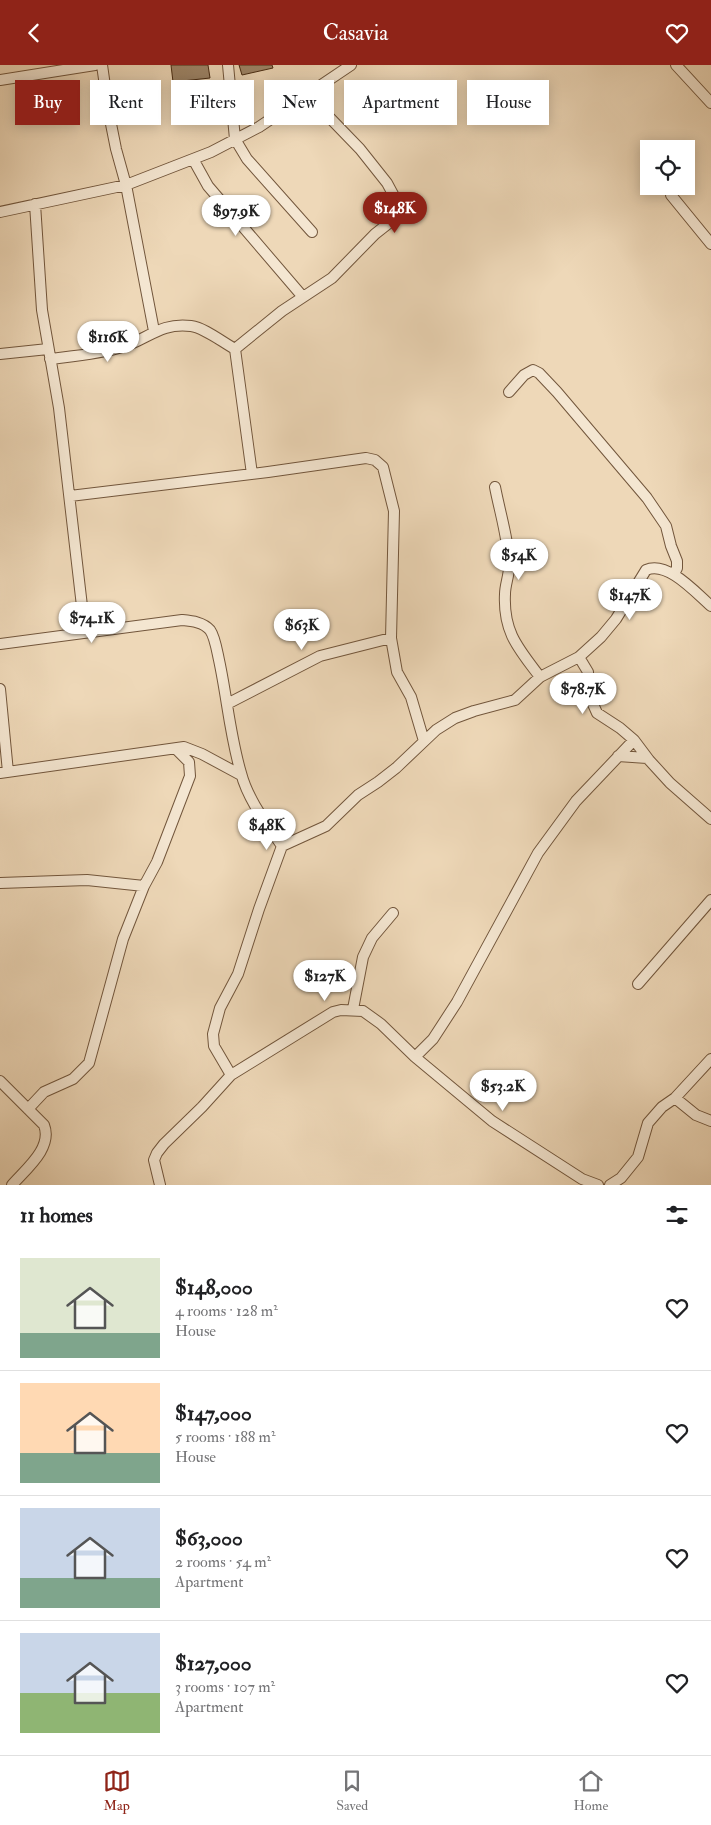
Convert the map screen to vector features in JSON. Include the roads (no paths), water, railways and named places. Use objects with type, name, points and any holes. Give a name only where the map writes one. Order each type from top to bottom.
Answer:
[{"type":"street","points":[[0,80],[95,65]]},
{"type":"street","points":[[102,65],[109,114],[126,185],[154,331]]},
{"type":"street","points":[[228,65],[235,139],[247,159],[312,232]]},
{"type":"street","points":[[676,65],[711,103]]},
{"type":"street","points":[[328,80],[348,66]]},
{"type":"street","points":[[235,349],[264,324],[332,278],[375,235],[394,219],[398,206],[387,183],[360,149],[334,122]]},
{"type":"street","points":[[0,212],[126,185],[193,159],[264,124]]},
{"type":"street","points":[[193,159],[208,186],[303,297]]},
{"type":"street","points":[[671,195],[711,244]]},
{"type":"street","points":[[35,204],[42,310],[59,408],[85,632]]},
{"type":"street","points":[[0,354],[49,354],[124,347],[154,331],[177,327],[194,327],[214,336],[235,349]]},
{"type":"street","points":[[235,349],[252,474]]},
{"type":"street","points":[[509,392],[524,375],[533,370],[539,373],[557,392],[647,498],[664,522],[677,561],[677,568],[674,574]]},
{"type":"street","points":[[70,495],[252,474],[366,457],[375,460],[383,467],[394,511],[391,638],[397,672],[411,697],[424,741]]},
{"type":"street","points":[[495,487],[510,569],[505,587],[504,611],[509,632],[540,677]]},
{"type":"street","points":[[231,1075],[214,1046],[214,1028],[220,1008],[238,973],[282,847],[326,826],[358,795],[396,768],[436,730],[455,718],[515,700],[540,677],[579,657],[601,637],[616,619],[646,570],[652,567],[660,567],[674,574],[711,606]]},
{"type":"street","points":[[0,644],[182,620],[195,621],[203,625],[211,631],[241,775],[251,799],[282,847]]},
{"type":"street","points":[[227,704],[320,656],[391,638]]},
{"type":"street","points":[[579,657],[588,672],[589,695],[597,713],[634,740],[647,758],[670,783],[711,819]]},
{"type":"street","points":[[0,689],[4,773],[184,747],[202,754],[241,775]]},
{"type":"street","points":[[415,1057],[434,1039],[457,1003],[538,853],[576,801],[634,740]]},
{"type":"street","points":[[28,1109],[44,1092],[74,1079],[89,1063],[123,939],[144,886],[157,862],[190,776],[189,762],[176,749]]},
{"type":"street","points":[[618,756],[647,758]]},
{"type":"street","points":[[0,883],[87,880],[144,886]]},
{"type":"street","points":[[638,984],[711,900]]},
{"type":"street","points":[[353,1009],[363,957],[372,938],[393,913]]},
{"type":"street","points":[[160,1185],[154,1160],[157,1153],[231,1075],[333,1012],[353,1009],[363,1011],[381,1024],[415,1057],[492,1121],[580,1182],[598,1185]]},
{"type":"street","points":[[610,1185],[621,1178],[638,1157],[648,1123],[662,1107],[675,1098],[711,1059]]},
{"type":"street","points":[[0,1081],[44,1125],[47,1133],[42,1150],[12,1185]]},
{"type":"street","points":[[675,1098],[696,1115],[711,1121]]}]
